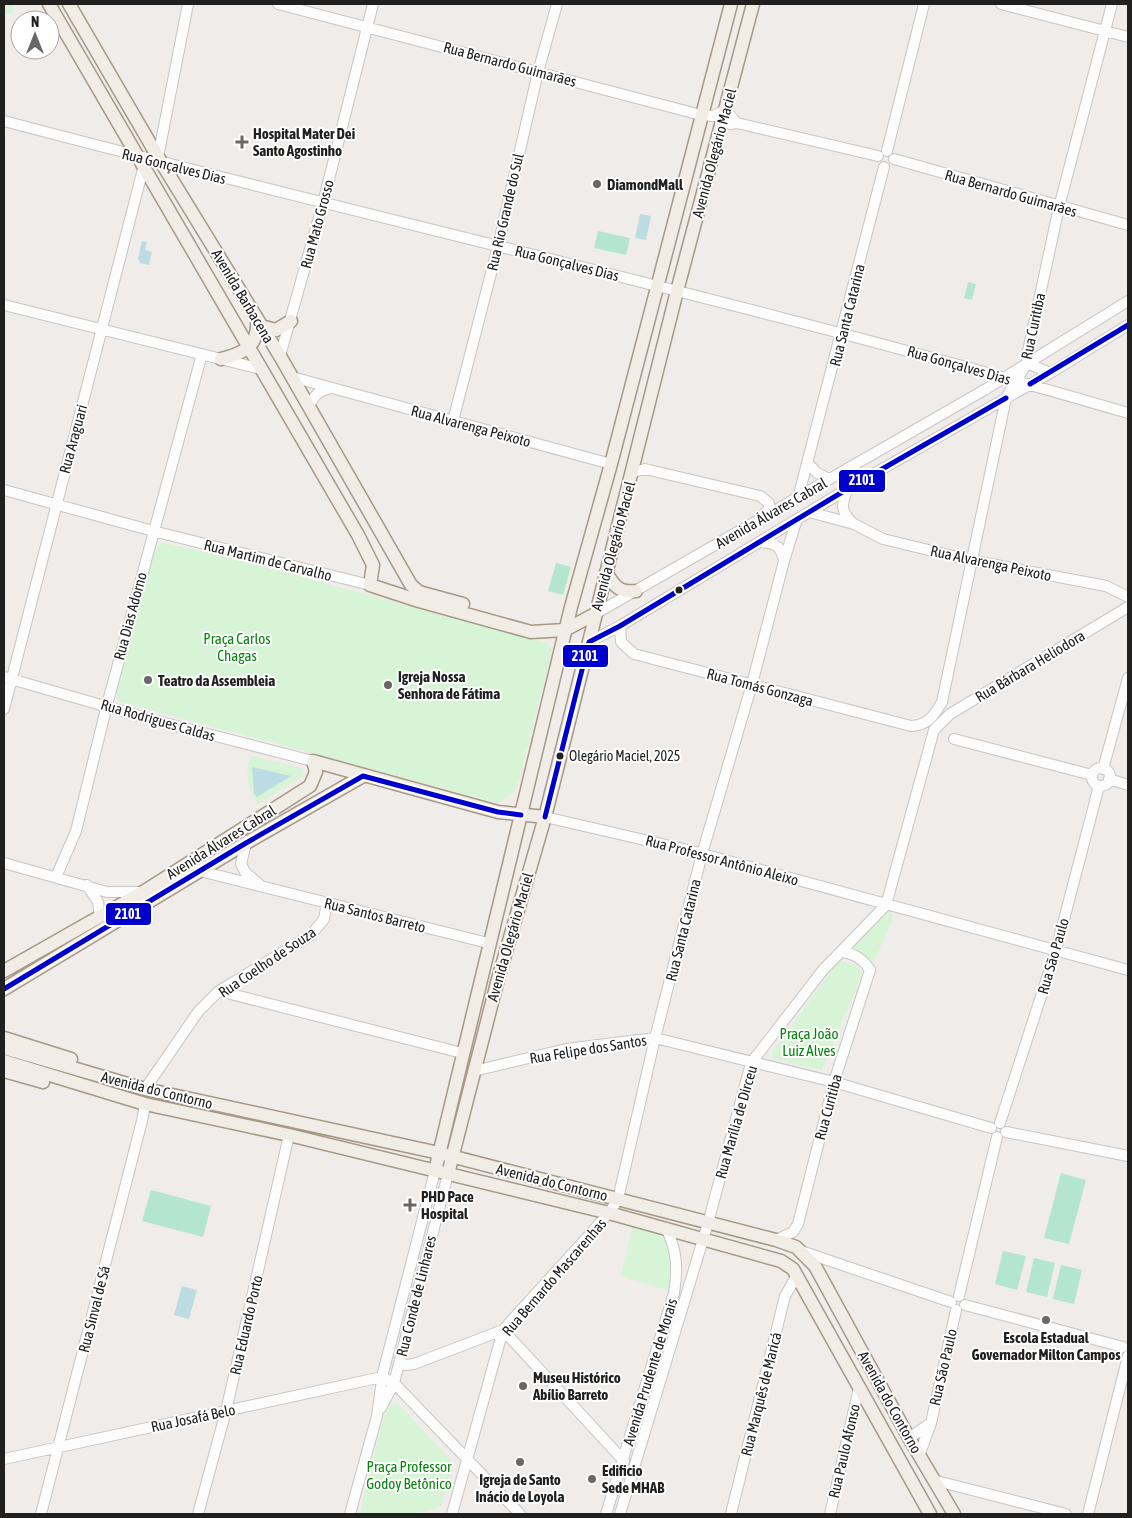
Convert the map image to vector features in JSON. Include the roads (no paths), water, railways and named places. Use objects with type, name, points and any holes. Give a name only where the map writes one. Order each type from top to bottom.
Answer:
[{"type":"main road","name":"Avenida Barbacena","points":[[49,4],[355,530],[373,565],[370,586]]},
{"type":"main road","name":"Avenida Barbacena","points":[[69,4],[160,160],[280,356],[414,590],[517,619],[531,632]]},
{"type":"main road","name":"Avenida Olegário Maciel","points":[[435,1171],[488,943],[565,630],[611,464],[731,4]]},
{"type":"main road","name":"Avenida Olegário Maciel","points":[[448,1174],[498,979],[545,817],[677,291],[753,4]]},
{"type":"main road","points":[[143,168],[160,160]]},
{"type":"main road","points":[[221,359],[236,355],[248,348],[257,338],[259,322],[276,330],[291,321]]},
{"type":"main road","points":[[290,419],[303,414],[309,408]]},
{"type":"main road","points":[[314,459],[322,451],[333,449]]},
{"type":"main road","points":[[355,530],[364,523],[374,520]]},
{"type":"main road","points":[[606,572],[614,586],[625,592],[636,591]]},
{"type":"main road","name":"Rua Martim de Carvalho","points":[[370,586],[531,632],[565,630]]},
{"type":"main road","name":"Avenida Álvares Cabral","points":[[565,630],[595,614]]},
{"type":"main road","name":"Avenida Álvares Cabral","points":[[4,971],[143,892],[310,786],[316,772],[314,761]]},
{"type":"main road","name":"Rua Professor Antônio Aleixo","points":[[314,761],[498,812],[545,817]]},
{"type":"main road","name":"Avenida Álvares Cabral","points":[[4,989],[246,843],[363,776]]},
{"type":"main road","points":[[40,967],[47,956],[87,932],[100,917]]},
{"type":"main road","points":[[488,943],[496,949],[498,979]]},
{"type":"main road","points":[[4,1038],[86,1063],[145,1089]]},
{"type":"main road","name":"Avenida do Contorno","points":[[4,1048],[145,1089],[439,1153],[776,1240],[800,1251],[815,1266],[919,1456],[954,1514]]},
{"type":"main road","name":"Avenida do Contorno","points":[[4,1061],[145,1104],[289,1135],[609,1213],[781,1261],[793,1269],[797,1275],[930,1514]]},
{"type":"main road","points":[[4,1071],[115,1101],[145,1104]]},
{"type":"street","points":[[160,160],[188,4]]},
{"type":"street","name":"Rua Bernardo Guimarães","points":[[278,4],[368,26],[701,116],[713,116],[725,110]]},
{"type":"street","name":"Rua Mato Grosso","points":[[280,356],[324,203],[374,4]]},
{"type":"street","name":"Rua Rio Grande do Sul","points":[[453,421],[498,246],[538,72],[557,4]]},
{"type":"street","points":[[887,156],[924,4]]},
{"type":"street","points":[[1001,4],[1128,37]]},
{"type":"street","name":"Rua Curitiba","points":[[920,726],[933,717],[942,702],[970,560],[1006,398],[1027,363],[1059,207],[1112,4]]},
{"type":"street","points":[[720,129],[736,123],[725,110]]},
{"type":"street","name":"Rua Gonçalves Dias","points":[[4,121],[136,156],[160,160],[324,203],[842,332],[1128,413]]},
{"type":"street","name":"Rua Bernardo Guimarães","points":[[736,123],[887,156],[1059,207],[1128,225]]},
{"type":"street","name":"Rua Santa Catarina","points":[[798,498],[884,166],[889,166],[887,156]]},
{"type":"street","name":"Rua Araguari","points":[[4,709],[8,678],[56,504],[143,168]]},
{"type":"street","name":"Avenida Álvares Cabral","points":[[595,614],[1004,378],[1128,301]]},
{"type":"street","points":[[4,305],[261,369]]},
{"type":"street","name":"Avenida Álvares Cabral","points":[[589,642],[620,626],[849,488],[1050,373],[1128,325]]},
{"type":"street","name":"Rua Dias Adorno","points":[[56,877],[76,831],[107,705],[202,354]]},
{"type":"street","points":[[1027,363],[1050,373]]},
{"type":"street","name":"Rua Alvarenga Peixoto","points":[[292,377],[611,464]]},
{"type":"street","points":[[309,408],[312,398],[318,392],[331,388]]},
{"type":"street","points":[[808,463],[817,473],[829,479]]},
{"type":"street","points":[[633,472],[645,469],[760,496],[769,503],[769,509],[759,520]]},
{"type":"street","points":[[849,488],[842,502],[842,509],[845,516],[854,524]]},
{"type":"street","name":"Rua Martim de Carvalho","points":[[4,490],[153,531],[370,586]]},
{"type":"street","name":"Rua Alvarenga Peixoto","points":[[810,512],[854,524],[883,539],[970,560],[1106,586],[1128,597]]},
{"type":"street","name":"Rua Santa Catarina","points":[[609,1213],[618,1199],[655,1038],[702,854],[752,684],[784,560],[798,520]]},
{"type":"street","points":[[760,542],[773,542],[778,545],[784,560]]},
{"type":"street","name":"Rua Bárbara Heliodora","points":[[886,905],[934,730],[950,714],[1128,607]]},
{"type":"street","name":"Rua Tomás Gonzaga","points":[[620,626],[621,642],[634,654],[911,726],[920,726]]},
{"type":"street","name":"Rua Rodrigues Caldas","points":[[8,678],[107,705],[153,720],[314,761]]},
{"type":"street","points":[[1103,769],[1128,678]]},
{"type":"street","points":[[942,702],[943,709],[950,714]]},
{"type":"street","points":[[954,739],[1092,775]]},
{"type":"street","points":[[1097,769],[1103,769],[1109,774],[1109,779],[1106,784],[1099,786],[1092,781],[1092,775],[1097,769]]},
{"type":"street","points":[[1109,779],[1128,785]]},
{"type":"street","name":"Rua São Paulo","points":[[919,1456],[931,1423],[998,1130],[1056,950],[1099,786]]},
{"type":"street","name":"Rua Professor Antônio Aleixo","points":[[545,817],[702,854],[1128,970]]},
{"type":"street","name":"Rua Santos Barreto","points":[[246,843],[240,864],[245,872],[262,886]]},
{"type":"street","points":[[4,863],[107,892],[143,892]]},
{"type":"street","name":"Rua Santos Barreto","points":[[180,868],[262,886],[488,943]]},
{"type":"street","points":[[87,885],[98,902],[100,917]]},
{"type":"street","name":"Rua Coelho de Souza","points":[[145,1089],[198,1012],[220,991],[311,935],[324,919],[326,903]]},
{"type":"street","name":"Rua Marília de Dirceu","points":[[704,1238],[751,1063],[823,970],[886,905]]},
{"type":"street","name":"Rua Curitiba","points":[[776,1240],[793,1232],[798,1224],[834,1082],[870,970],[864,961],[856,956],[841,952]]},
{"type":"street","points":[[220,991],[462,1052]]},
{"type":"street","name":"Rua Felipe dos Santos","points":[[474,1071],[566,1049],[655,1038],[834,1082],[998,1130],[1128,1156]]},
{"type":"street","name":"Rua Sinval de Sá","points":[[41,1514],[145,1104]]},
{"type":"street","name":"Rua Eduardo Porto","points":[[198,1514],[226,1411],[289,1135]]},
{"type":"street","name":"Rua Conde de Linhares","points":[[350,1514],[377,1416],[382,1377],[435,1171]]},
{"type":"street","name":"Rua Conde de Linhares","points":[[377,1416],[394,1383],[448,1174]]},
{"type":"street","name":"Rua Bernardo Mascarenhas","points":[[451,1514],[502,1330],[609,1213]]},
{"type":"street","name":"Avenida Prudente de Morais","points":[[606,1514],[624,1461],[674,1293],[677,1263],[674,1244],[666,1228]]},
{"type":"street","name":"Avenida Prudente de Morais","points":[[620,1514],[704,1238]]},
{"type":"street","points":[[800,1251],[958,1303],[1127,1350],[1088,1514]]},
{"type":"street","name":"Rua Marquês de Maricá","points":[[731,1514],[785,1296],[797,1275]]},
{"type":"street","points":[[400,1362],[406,1365],[414,1364],[502,1330],[624,1461]]},
{"type":"street","points":[[382,1377],[394,1383],[520,1514]]},
{"type":"street","name":"Rua Josafá Belo","points":[[4,1458],[382,1377]]},
{"type":"street","name":"Rua Paulo Afonso","points":[[830,1514],[859,1388]]},
{"type":"street","name":"Rua São Paulo","points":[[909,1438],[931,1423]]},
{"type":"street","points":[[933,1480],[1066,1514]]},
{"type":"water","points":[[640,214],[651,216],[646,240],[635,238]]},
{"type":"water","points":[[142,241],[147,242],[145,250],[152,252],[149,265],[140,263],[138,259]]},
{"type":"water","points":[[252,767],[291,776],[257,797],[254,793]]},
{"type":"water","points":[[182,1286],[197,1290],[189,1319],[174,1315]]},
{"type":"place","name":"Hospital Mater Dei Santo Agostinho","points":[[242,142]]},
{"type":"place","name":"DiamondMall","points":[[597,184]]},
{"type":"place","name":"Teatro da Assembleia","points":[[148,680]]},
{"type":"place","name":"Igreja Nossa Senhora de Fátima","points":[[388,685]]},
{"type":"place","name":"Olegário Maciel, 2025","points":[[560,756]]},
{"type":"place","name":"PHD Pace Hospital","points":[[410,1205]]},
{"type":"place","name":"Escola Estadual Governador Milton Campos","points":[[1046,1320]]},
{"type":"place","name":"Museu Histórico Abílio Barreto","points":[[523,1386]]},
{"type":"place","name":"Igreja de Santo Inácio de Loyola","points":[[520,1462]]},
{"type":"place","name":"Edificio Sede MHAB","points":[[592,1479]]},
{"type":"park label","name":"Praça Carlos Chagas","points":[[237,646]]},
{"type":"park label","name":"Praça João Luiz Alves","points":[[809,1042]]},
{"type":"park label","name":"Praça Professor Godoy Betônico","points":[[409,1474]]}]
